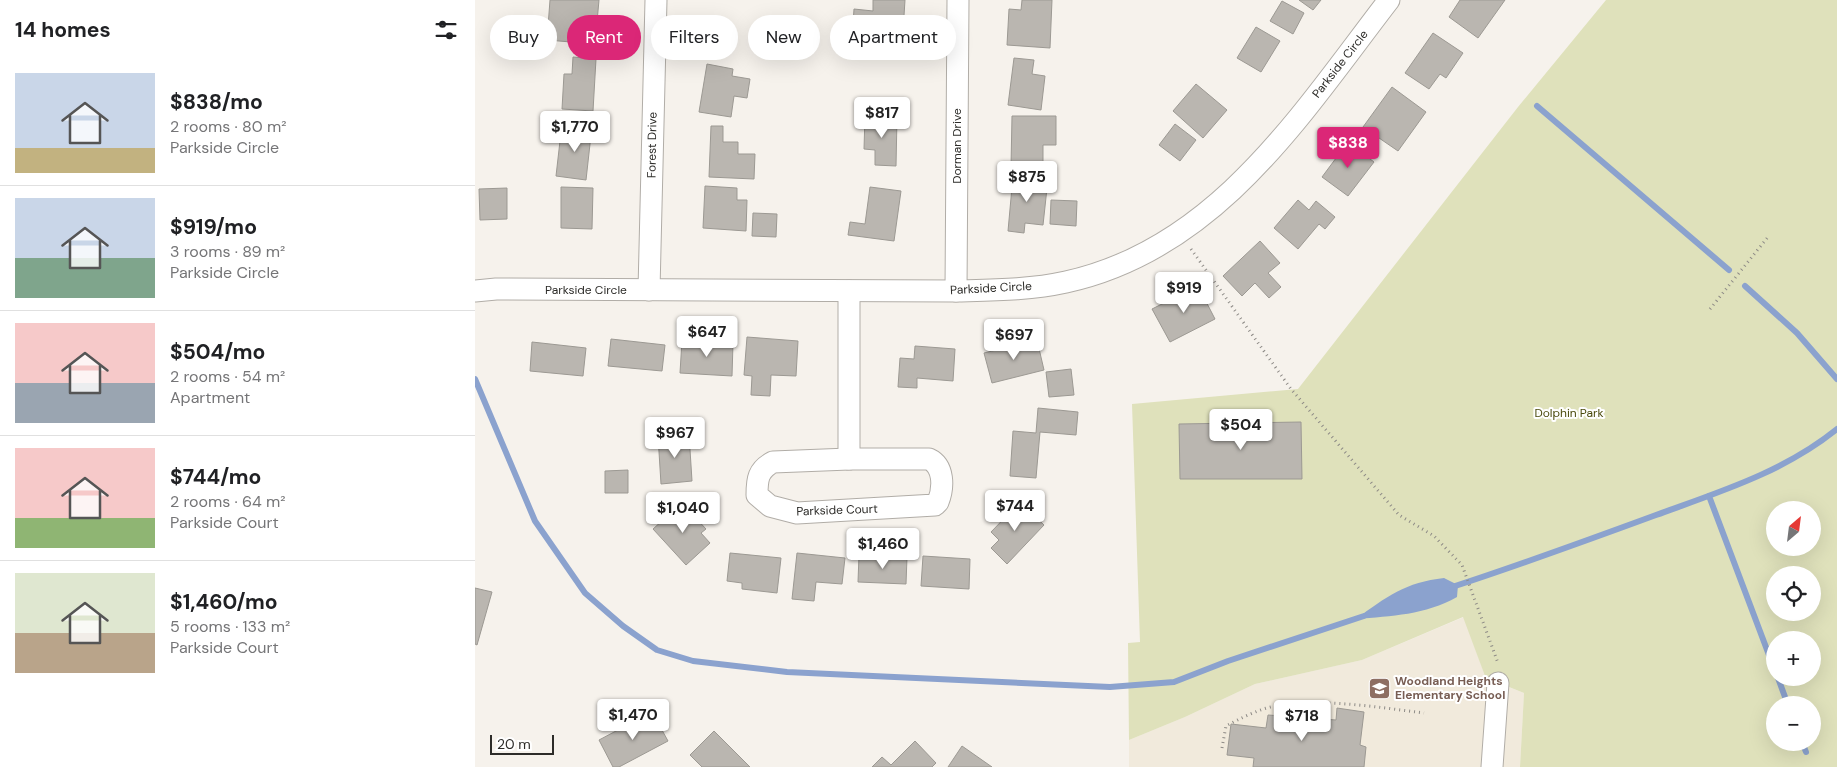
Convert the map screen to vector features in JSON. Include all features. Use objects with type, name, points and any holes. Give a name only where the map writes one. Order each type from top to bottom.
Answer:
[{"type":"street","name":"Forest Drive","points":[[649,290],[656,0]]},
{"type":"street","name":"Dorman Drive","points":[[956,291],[958,0]]},
{"type":"street","name":"Parkside Circle","points":[[475,291],[496,289],[956,291],[1065,283],[1144,256],[1180,234],[1208,213],[1243,182],[1276,147],[1389,0]]},
{"type":"street","points":[[849,291],[849,459]]},
{"type":"street","name":"Parkside Court","points":[[849,459],[929,459],[936,462],[940,468],[938,502],[935,505],[797,513],[769,506],[757,495],[757,480],[762,468],[773,462],[849,459]]},
{"type":"street","points":[[1492,767],[1499,683]]},
{"type":"path","points":[[1180,234],[1291,389],[1399,515],[1434,536],[1463,568],[1498,658],[1499,683]]},
{"type":"path","points":[[1710,309],[1768,237]]},
{"type":"path","points":[[1222,748],[1226,726],[1274,706],[1313,703],[1359,705],[1424,713]]},
{"type":"shaded area","name":"Woodland Heights Elementary School","points":[[1464,617],[1488,684],[1498,683],[1524,693],[1520,767],[1129,767],[1129,740],[1185,717],[1255,684],[1362,660]]},
{"type":"green space","name":"Dolphin Park","points":[[1606,0],[1837,0],[1837,767],[1520,767],[1524,693],[1499,683],[1488,684],[1463,617],[1362,660],[1255,684],[1185,717],[1129,740],[1128,643],[1140,642],[1132,404],[1298,389],[1518,107]]},
{"type":"water","points":[[1444,578],[1458,585],[1457,597],[1445,603],[1408,614],[1356,619],[1377,604],[1407,587]]},
{"type":"building","points":[[550,0],[599,0],[598,15],[567,15],[567,42],[557,41],[557,15],[549,15]]},
{"type":"building","points":[[873,0],[905,0],[904,15],[854,15],[854,9],[873,11]]},
{"type":"building","points":[[1022,0],[1052,0],[1050,48],[1007,45],[1009,9],[1021,10]]},
{"type":"building","points":[[1299,0],[1321,0],[1313,10]]},
{"type":"building","points":[[1460,0],[1505,0],[1478,38],[1449,17]]},
{"type":"building","points":[[1282,1],[1304,13],[1293,34],[1270,21]]},
{"type":"building","points":[[1256,27],[1280,41],[1261,72],[1237,58]]},
{"type":"building","points":[[1433,33],[1463,53],[1446,78],[1440,74],[1429,89],[1405,73]]},
{"type":"building","points":[[1014,58],[1034,60],[1032,74],[1045,76],[1041,110],[1008,105]]},
{"type":"building","points":[[573,60],[596,60],[593,111],[562,109],[564,74],[572,74]]},
{"type":"building","points":[[707,64],[733,69],[732,76],[750,79],[747,98],[734,96],[731,117],[699,112]]},
{"type":"building","points":[[1196,84],[1227,110],[1203,138],[1173,111]]},
{"type":"building","points":[[1392,87],[1426,112],[1398,151],[1363,127]]},
{"type":"building","points":[[865,116],[897,117],[896,166],[875,165],[875,150],[864,149]]},
{"type":"building","points":[[1012,116],[1056,116],[1056,145],[1043,145],[1043,167],[1011,167]]},
{"type":"building","points":[[567,124],[592,126],[586,180],[556,176],[560,141],[565,142]]},
{"type":"building","points":[[1175,124],[1196,140],[1180,161],[1159,145]]},
{"type":"building","points":[[711,126],[723,126],[723,142],[738,142],[738,154],[755,154],[754,179],[709,177]]},
{"type":"building","points":[[1348,142],[1374,162],[1348,196],[1322,177]]},
{"type":"building","points":[[1013,176],[1048,179],[1043,225],[1025,223],[1024,233],[1008,231]]},
{"type":"building","points":[[705,186],[737,188],[737,200],[747,200],[746,231],[703,228]]},
{"type":"building","points":[[561,187],[593,188],[592,229],[561,228]]},
{"type":"building","points":[[870,187],[901,191],[894,241],[848,235],[850,222],[865,224]]},
{"type":"building","points":[[507,188],[507,219],[480,220],[479,189]]},
{"type":"building","points":[[1051,200],[1077,201],[1076,226],[1050,224]]},
{"type":"building","points":[[1298,200],[1309,210],[1316,201],[1335,217],[1325,229],[1319,224],[1298,249],[1274,228]]},
{"type":"building","points":[[753,213],[777,214],[776,237],[752,236]]},
{"type":"building","points":[[1260,241],[1280,263],[1268,273],[1281,287],[1269,298],[1255,283],[1242,296],[1223,276]]},
{"type":"building","points":[[1198,286],[1215,319],[1170,342],[1152,309]]},
{"type":"building","points":[[747,337],[798,341],[796,376],[771,375],[770,396],[751,395],[752,376],[744,375]]},
{"type":"building","points":[[611,339],[665,345],[662,371],[608,366]]},
{"type":"building","points":[[682,340],[733,343],[732,376],[680,373]]},
{"type":"building","points":[[1037,340],[1044,370],[992,383],[984,353]]},
{"type":"building","points":[[532,342],[586,348],[583,376],[530,371]]},
{"type":"building","points":[[915,346],[955,349],[953,381],[917,378],[917,388],[898,387],[900,358],[914,359]]},
{"type":"building","points":[[1071,369],[1074,395],[1049,397],[1046,372]]},
{"type":"building","points":[[1038,408],[1078,412],[1076,435],[1040,432],[1036,478],[1010,476],[1013,431],[1036,433]]},
{"type":"building","points":[[1301,422],[1302,479],[1180,479],[1179,424]]},
{"type":"building","points":[[689,434],[692,481],[661,484],[658,436]]},
{"type":"building","points":[[628,470],[628,493],[605,493],[605,471]]},
{"type":"building","points":[[1020,502],[1044,525],[1007,564],[991,548],[999,540],[991,532]]},
{"type":"building","points":[[682,503],[706,529],[701,533],[710,543],[686,565],[653,529]]},
{"type":"building","points":[[730,553],[781,558],[777,593],[742,589],[742,583],[727,581]]},
{"type":"building","points":[[797,553],[845,558],[842,584],[816,582],[814,601],[792,599]]},
{"type":"building","points":[[859,555],[907,557],[906,584],[858,582]]},
{"type":"building","points":[[923,556],[970,559],[969,589],[921,586]]},
{"type":"building","points":[[475,588],[492,592],[477,645],[475,644]]},
{"type":"building","points":[[1337,708],[1364,712],[1360,745],[1366,747],[1364,767],[1253,767],[1254,758],[1227,755],[1231,724],[1266,728],[1268,715],[1336,720]]},
{"type":"building","points":[[652,712],[668,741],[619,767],[613,767],[599,740]]},
{"type":"building","points":[[714,731],[750,767],[702,767],[690,755]]},
{"type":"building","points":[[915,741],[936,763],[932,767],[872,767],[882,757],[891,765]]},
{"type":"building","points":[[962,746],[992,767],[948,767]]},
{"type":"waterway","points":[[1537,106],[1729,270]]},
{"type":"waterway","points":[[1745,286],[1797,333],[1837,379]]},
{"type":"waterway","points":[[475,379],[535,521],[585,593],[623,626],[657,650],[693,661],[787,672],[1110,687],[1174,682],[1228,661],[1364,616]]},
{"type":"waterway","points":[[1452,587],[1579,543],[1750,480],[1795,457],[1837,429]]},
{"type":"waterway","points":[[1709,496],[1766,647]]},
{"type":"waterway","points":[[1781,686],[1785,696]]},
{"type":"place","name":"Woodland Heights Elementary School","points":[[1379,688]]}]
